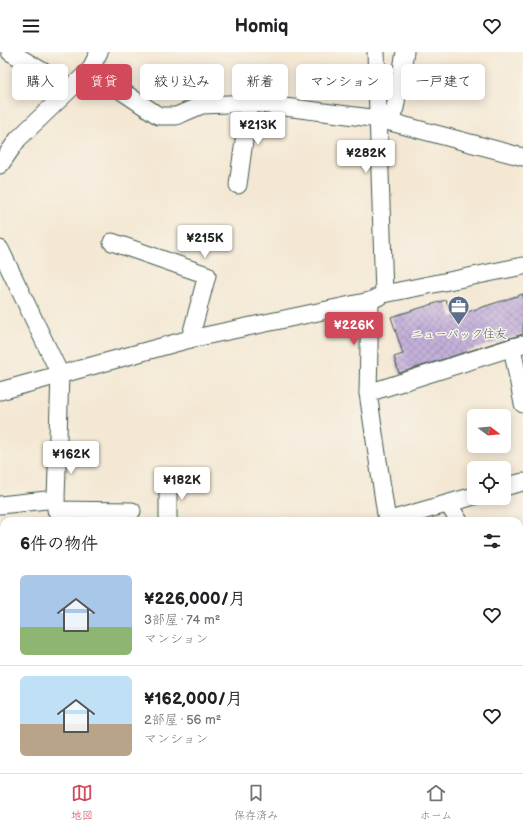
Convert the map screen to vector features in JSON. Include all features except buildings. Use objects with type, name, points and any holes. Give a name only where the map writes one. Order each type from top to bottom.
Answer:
[{"type":"street","points":[[10,52],[71,88]]},
{"type":"street","points":[[93,64],[99,52]]},
{"type":"street","points":[[376,52],[383,120],[377,297],[368,393],[386,517]]},
{"type":"street","points":[[383,120],[395,108],[405,52]]},
{"type":"street","points":[[0,165],[18,139],[76,83]]},
{"type":"street","points":[[132,98],[159,116],[176,116],[202,105],[249,104],[383,120],[523,157]]},
{"type":"street","points":[[238,185],[249,104]]},
{"type":"street","points":[[112,242],[207,275],[190,339]]},
{"type":"street","points":[[0,249],[60,374],[56,510],[132,511]]},
{"type":"street","points":[[0,391],[190,339],[523,266]]},
{"type":"street","points":[[368,393],[517,346],[523,404]]},
{"type":"street","points":[[168,480],[168,517]]},
{"type":"street","points":[[511,485],[523,482]]},
{"type":"street","points":[[401,517],[467,498]]},
{"type":"street","points":[[0,505],[56,499]]},
{"type":"street","points":[[448,504],[456,517]]},
{"type":"place","name":"ニューパック住友","points":[[459,326]]}]
